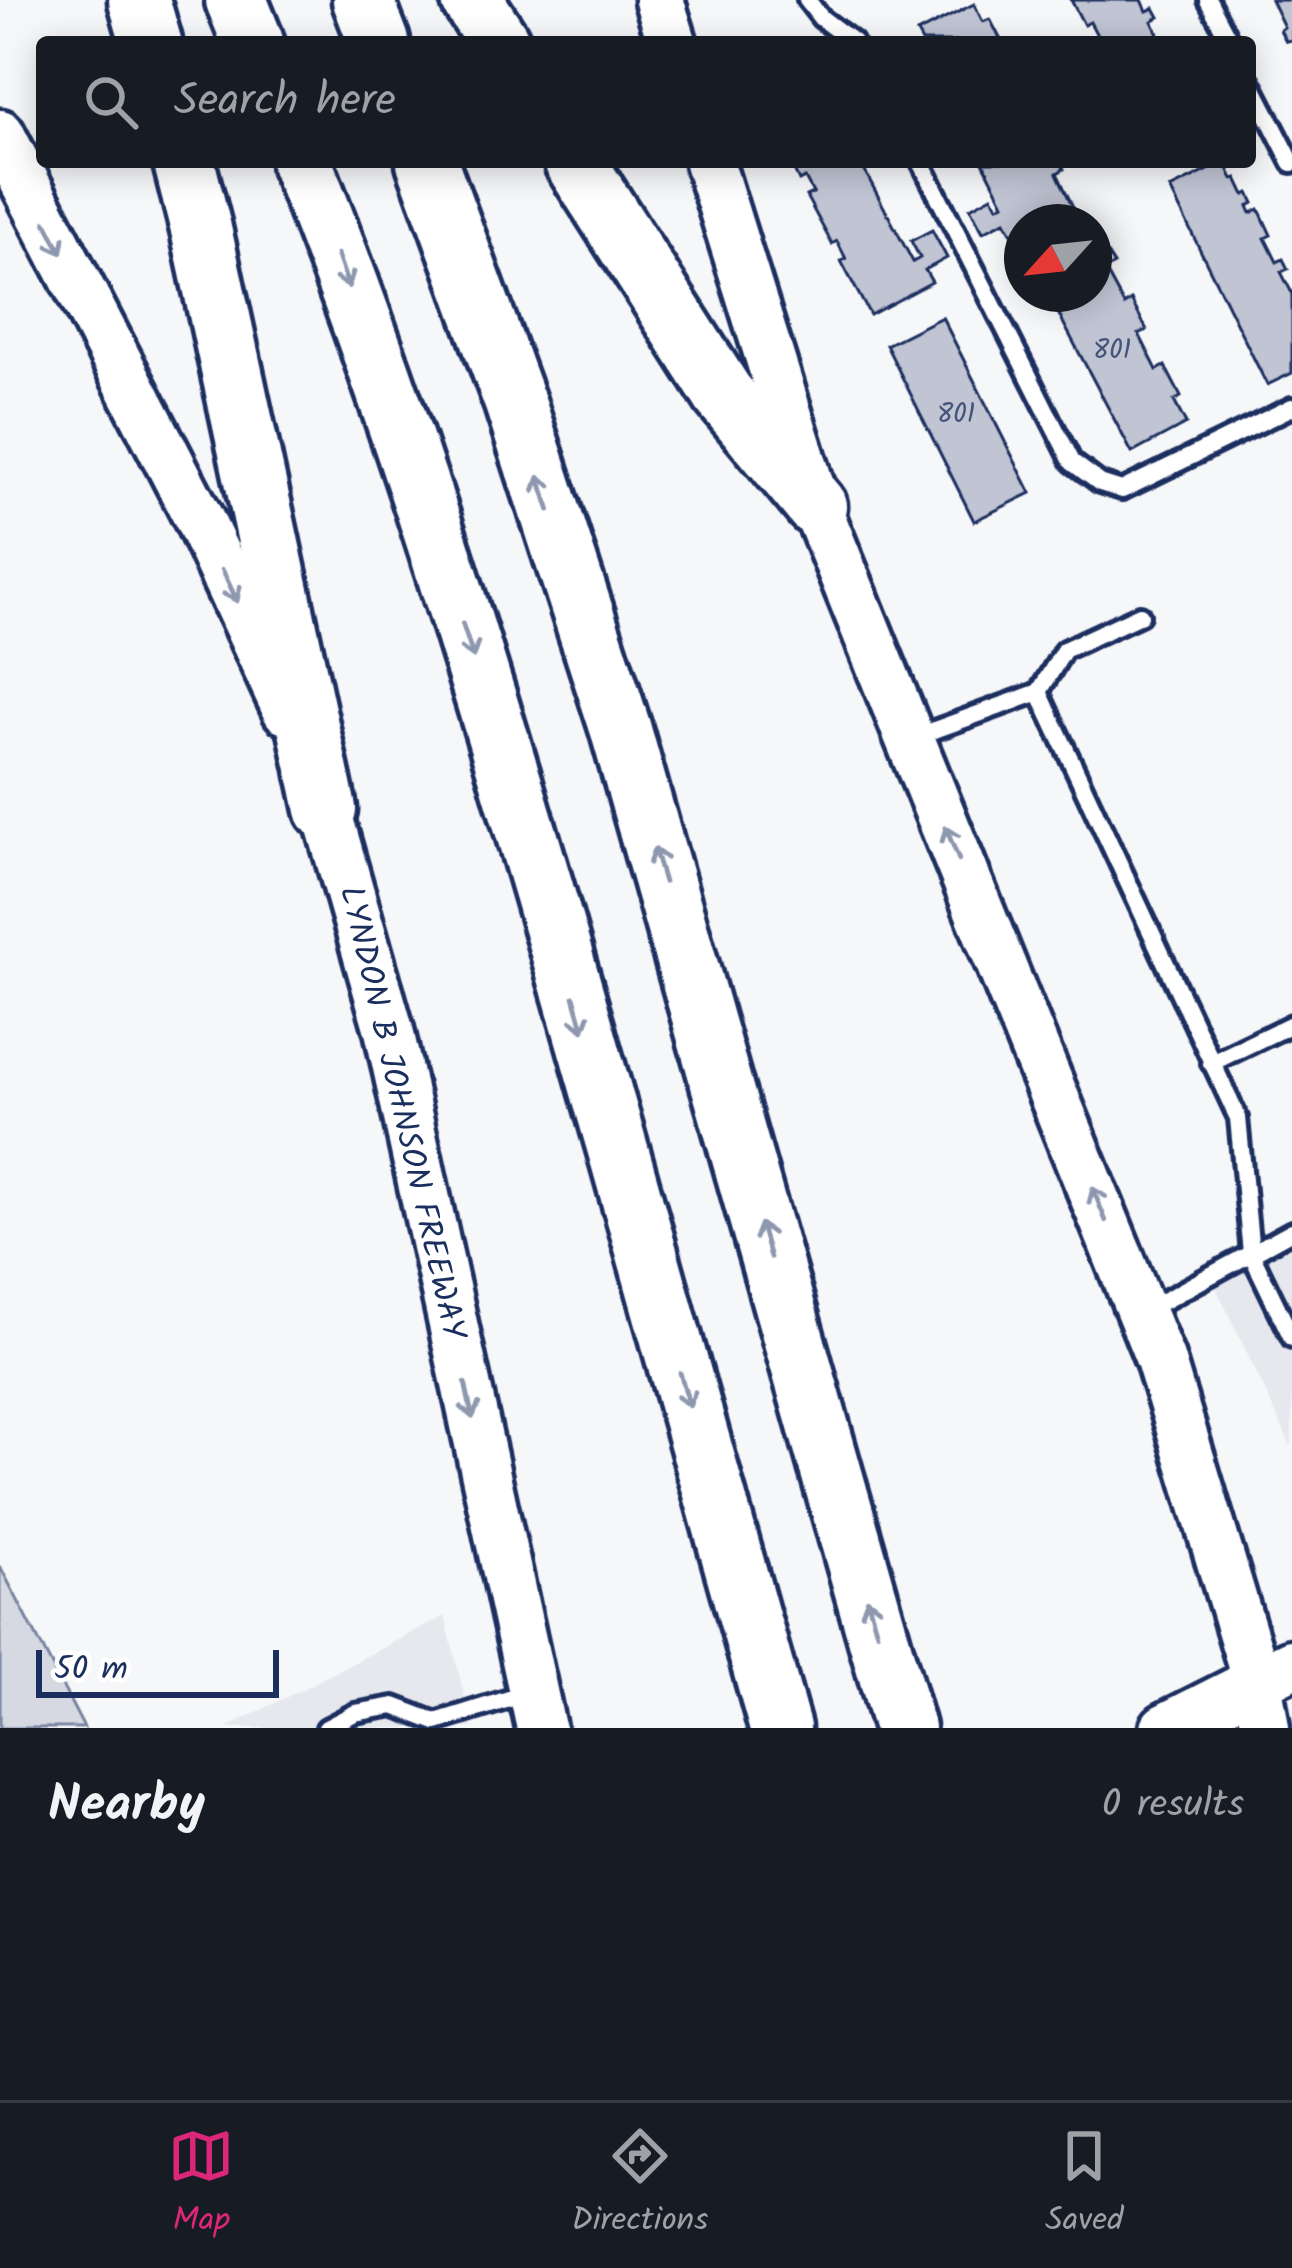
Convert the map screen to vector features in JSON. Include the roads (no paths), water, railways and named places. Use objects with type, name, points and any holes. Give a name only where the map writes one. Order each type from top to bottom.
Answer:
[{"type":"highway","points":[[139,0],[149,36]]},
{"type":"highway","points":[[236,0],[251,36]]},
{"type":"highway","points":[[363,0],[378,36]]},
{"type":"highway","points":[[472,0],[495,36]]},
{"type":"highway","points":[[186,168],[326,809]]},
{"type":"highway","points":[[303,168],[413,473],[490,710],[781,1728]]},
{"type":"highway","points":[[429,168],[515,404],[620,727],[904,1728]]},
{"type":"highway","points":[[579,168],[723,394],[816,506]]},
{"type":"main road","points":[[658,0],[670,36]]},
{"type":"main road","name":"LYNDON B JOHNSON FREEWAY","points":[[0,134],[200,521],[279,689],[326,809],[389,1030],[536,1710]]},
{"type":"main road","points":[[711,168],[816,506],[1160,1359],[1271,1691],[1165,1728]]},
{"type":"lane","points":[[807,0],[845,36]]},
{"type":"lane","points":[[1208,0],[1227,36]]},
{"type":"lane","points":[[1256,93],[1292,163]]},
{"type":"lane","points":[[924,168],[1072,462],[1100,483],[1122,490],[1292,407]]},
{"type":"lane","points":[[910,739],[1040,692],[1064,650],[1140,615]]},
{"type":"lane","points":[[1040,692],[1238,1118],[1251,1253],[1292,1338]]},
{"type":"lane","points":[[1211,1063],[1292,1024]]},
{"type":"lane","points":[[1142,1313],[1292,1231]]},
{"type":"lane","points":[[326,1728],[355,1713],[394,1706],[436,1725],[536,1710]]}]
